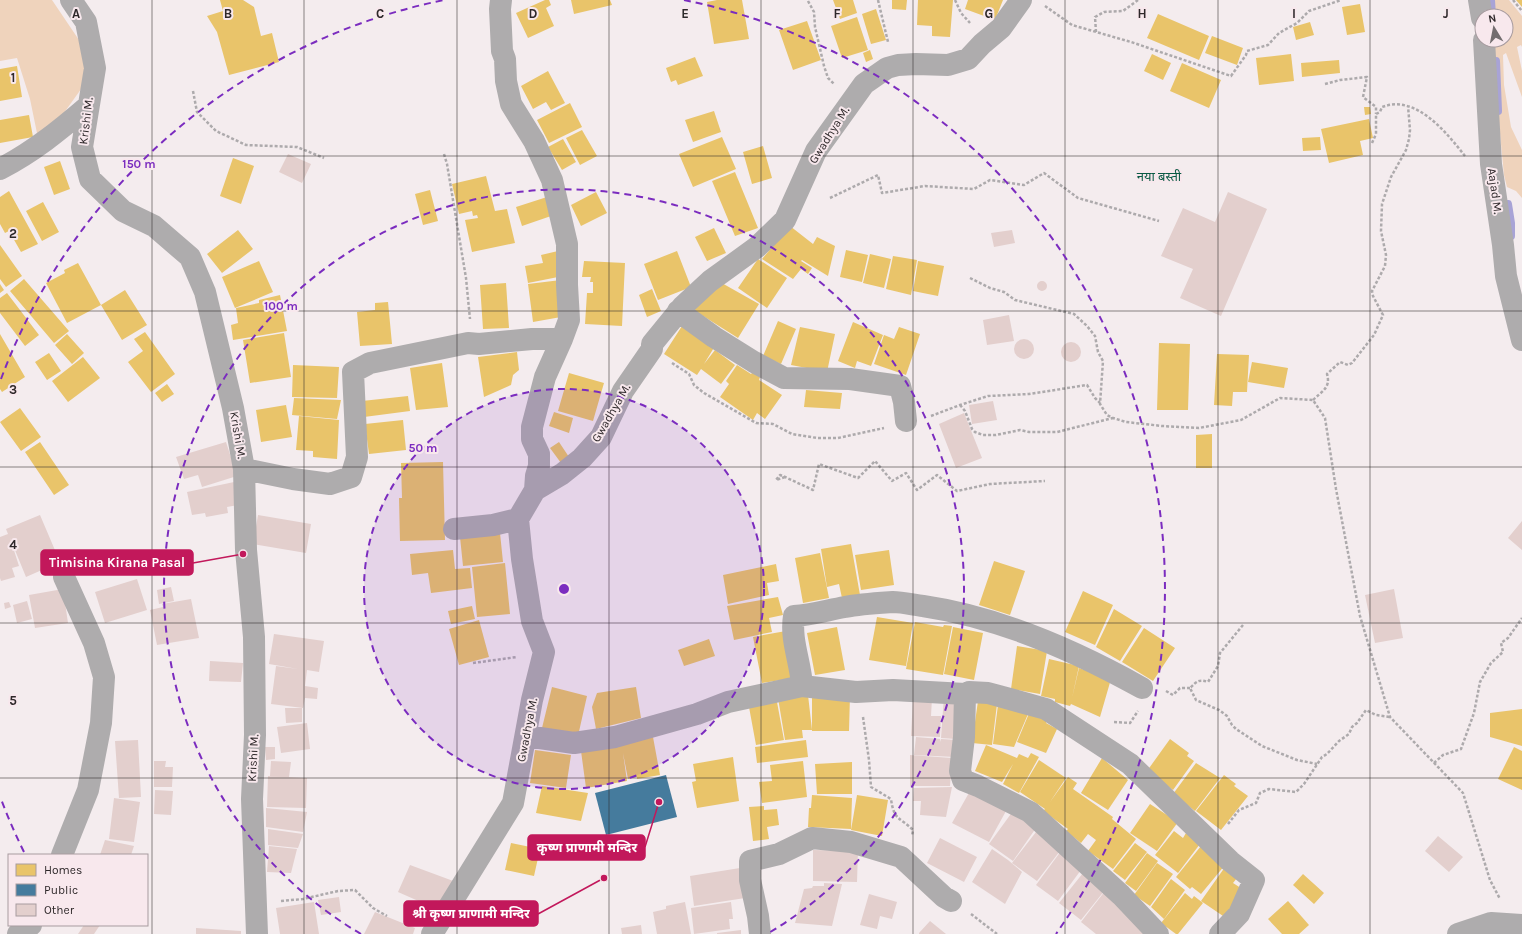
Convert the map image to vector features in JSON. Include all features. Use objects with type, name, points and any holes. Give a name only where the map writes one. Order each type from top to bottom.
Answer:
[{"type":"street","name":"Krishi M.","points":[[71,0],[86,22],[95,68],[82,147],[90,179],[123,211],[154,226],[190,257],[205,292],[233,408],[244,469],[246,550],[254,637],[255,735],[252,798],[257,934]]},
{"type":"street","points":[[501,0],[502,52],[506,58],[506,82],[511,104],[534,140],[552,180],[568,244],[568,320],[562,339],[545,377],[532,427],[532,439],[539,454],[539,466],[536,476],[535,490]]},
{"type":"street","name":"Gwadhya M.","points":[[518,519],[535,490],[562,474],[582,458],[601,437],[623,391],[652,349],[652,344],[678,311],[710,281],[757,247],[786,220],[816,151],[848,104],[864,84],[887,68],[898,65],[948,65],[968,59],[982,44],[1001,28],[1021,0]]},
{"type":"street","name":"Aajad M.","points":[[1484,48],[1491,164],[1506,276],[1522,340]]},
{"type":"street","points":[[0,169],[46,141],[88,106]]},
{"type":"street","points":[[678,311],[714,337],[754,362],[784,378],[850,379],[900,386],[906,420]]},
{"type":"street","points":[[244,469],[293,479],[330,484],[351,477],[357,457],[353,372],[370,363],[468,343],[479,344],[532,339],[562,339]]},
{"type":"street","points":[[454,530],[493,525],[518,519],[522,559],[532,621],[544,652]]},
{"type":"street","points":[[62,854],[88,790],[101,723],[104,677],[94,643],[64,576]]},
{"type":"street","points":[[802,686],[801,671],[792,628],[794,616],[807,615],[846,606],[894,602],[947,610],[993,623],[1056,645],[1106,668],[1142,688]]},
{"type":"street","name":"Gwadhya M.","points":[[432,934],[513,803],[532,700],[544,652]]},
{"type":"street","points":[[526,736],[574,742],[615,737],[691,716],[728,702],[802,686],[856,692],[893,690],[965,694],[969,692],[988,693],[1046,709],[1130,764],[1214,846],[1254,880],[1238,914],[1220,934]]},
{"type":"street","points":[[965,694],[964,737],[960,771],[962,780],[978,786],[1030,812],[1121,895],[1158,934]]},
{"type":"street","points":[[760,934],[758,916],[750,880],[750,861],[779,854],[812,838],[851,842],[901,857],[944,897],[951,901]]},
{"type":"street","points":[[1458,934],[1491,923],[1522,924]]},
{"type":"street","points":[[18,934],[30,926]]},
{"type":"path","points":[[878,0],[887,36],[890,57],[887,68]]},
{"type":"path","points":[[1096,32],[1094,17],[1104,12],[1123,11],[1138,0]]},
{"type":"path","points":[[1044,5],[1072,25],[1131,42],[1231,76],[1246,55],[1247,51],[1268,45],[1279,33],[1297,23],[1308,11],[1341,0]]},
{"type":"path","points":[[1513,0],[1522,11]]},
{"type":"path","points":[[808,1],[814,12],[815,27],[828,78],[839,90],[848,104]]},
{"type":"path","points":[[1325,84],[1340,80],[1367,77],[1363,96],[1376,107],[1376,134],[1372,143]]},
{"type":"path","points":[[192,91],[197,112],[216,131],[246,145],[297,148],[324,158]]},
{"type":"path","points":[[1376,114],[1380,112],[1382,107],[1391,104],[1408,106],[1422,112],[1437,124],[1468,159]]},
{"type":"path","points":[[970,278],[990,288],[1004,292],[1015,300],[1074,314],[1087,326],[1095,336],[1098,352],[1103,361],[1100,404],[1107,415],[1113,418],[1126,422],[1199,428],[1241,420],[1280,398],[1312,400],[1324,391],[1329,380],[1328,374],[1340,362],[1348,365],[1352,363],[1374,335],[1383,315],[1372,291],[1385,266],[1386,255],[1381,231],[1382,204],[1391,177],[1406,150],[1409,139],[1410,130],[1408,106]]},
{"type":"path","points":[[444,154],[447,164],[466,278],[470,320],[468,343]]},
{"type":"path","points":[[830,198],[878,175],[882,193],[924,186],[974,188],[990,180],[1024,185],[1044,172],[1078,198],[1159,221]]},
{"type":"path","points":[[1312,400],[1325,418],[1336,489],[1360,616],[1390,717],[1463,793],[1490,880],[1503,905],[1491,923]]},
{"type":"path","points":[[960,405],[965,411],[972,429],[983,435],[996,435],[1020,430],[1029,432],[1057,432],[1113,418]]},
{"type":"path","points":[[785,477],[813,490],[819,464],[858,478],[876,461],[892,481],[906,473],[917,490],[937,475],[957,491],[990,484],[1046,481]]},
{"type":"path","points":[[1434,763],[1443,755],[1462,749],[1474,713],[1480,682],[1491,663],[1503,652],[1501,643],[1508,638],[1522,618]]},
{"type":"path","points":[[1242,625],[1220,653],[1218,666],[1208,682],[1201,680],[1195,681],[1190,688],[1196,700],[1219,710],[1227,716],[1236,729],[1262,746],[1297,760],[1317,764]]},
{"type":"path","points":[[473,663],[507,659],[544,652]]},
{"type":"path","points":[[856,692],[863,718],[871,787],[891,799],[892,808],[897,818],[913,830],[912,839],[901,857]]},
{"type":"path","points":[[1214,846],[1239,810],[1256,803],[1260,793],[1270,789],[1296,792],[1304,784],[1322,757],[1349,734],[1352,727],[1357,724],[1366,710],[1376,715],[1390,717]]},
{"type":"path","points":[[256,908],[267,902],[303,899],[338,891],[355,890],[373,908],[387,916]]},
{"type":"path","points":[[951,901],[982,921],[997,934]]},
{"type":"shaded area","points":[[0,0],[52,0],[79,40],[86,65],[84,85],[61,117],[38,138],[30,99],[17,58],[0,61]]},
{"type":"shaded area","points":[[1486,0],[1509,0],[1522,16],[1522,47],[1521,45],[1517,47],[1522,71],[1522,97],[1506,53],[1503,55],[1504,85],[1511,127],[1522,150],[1522,198],[1516,191],[1507,187],[1504,175],[1492,48],[1514,48],[1514,8],[1488,8]]},
{"type":"building: Homes","points":[[220,0],[243,0],[254,7],[261,36],[272,33],[279,62],[229,75],[217,32],[207,16],[223,11]]},
{"type":"building: Homes","points":[[545,0],[549,0],[551,5],[546,8],[554,26],[528,38],[516,13]]},
{"type":"building: Homes","points":[[571,0],[610,0],[612,5],[574,14]]},
{"type":"building: Homes","points":[[717,0],[742,0],[749,39],[714,44],[707,2]]},
{"type":"building: Homes","points":[[833,0],[853,0],[857,13],[840,19]]},
{"type":"building: Homes","points":[[892,0],[907,0],[906,10],[892,9]]},
{"type":"building: Homes","points":[[918,0],[953,0],[950,37],[932,36],[932,26],[917,25]]},
{"type":"building: Homes","points":[[968,0],[1003,0],[995,20],[965,9]]},
{"type":"building: Homes","points":[[1516,0],[1522,0],[1522,7]]},
{"type":"building: Homes","points":[[1360,4],[1365,32],[1347,35],[1342,7]]},
{"type":"building: Homes","points":[[876,9],[886,40],[871,44],[862,14]]},
{"type":"building: Homes","points":[[1158,14],[1209,36],[1199,60],[1147,38]]},
{"type":"building: Homes","points":[[857,17],[868,50],[842,58],[831,26]]},
{"type":"building: Homes","points":[[807,21],[821,60],[793,70],[779,30]]},
{"type":"building: Homes","points":[[1310,22],[1314,35],[1296,40],[1293,27]]},
{"type":"building: Homes","points":[[1212,36],[1243,48],[1237,65],[1205,53]]},
{"type":"building: Homes","points":[[870,50],[873,59],[866,62],[863,53]]},
{"type":"building: Homes","points":[[1152,54],[1171,63],[1163,80],[1144,71]]},
{"type":"building: Homes","points":[[1291,54],[1294,81],[1259,85],[1256,58]]},
{"type":"building: Homes","points":[[695,57],[703,76],[678,85],[676,80],[671,82],[666,68]]},
{"type":"building: Homes","points":[[1339,60],[1340,73],[1302,77],[1301,63]]},
{"type":"building: Homes","points":[[1182,63],[1221,80],[1209,108],[1170,91]]},
{"type":"building: Homes","points":[[17,66],[22,97],[0,101],[0,69]]},
{"type":"building: Homes","points":[[548,71],[565,103],[551,110],[546,102],[533,109],[521,86]]},
{"type":"building: Homes","points":[[570,103],[582,127],[549,143],[537,120]]},
{"type":"building: Homes","points":[[1364,107],[1370,107],[1371,114],[1365,115]]},
{"type":"building: Homes","points":[[714,111],[721,132],[693,142],[685,120]]},
{"type":"building: Homes","points":[[29,115],[33,137],[0,143],[0,120]]},
{"type":"building: Homes","points":[[1369,119],[1373,138],[1360,141],[1363,155],[1329,163],[1321,129]]},
{"type":"building: Homes","points":[[582,130],[597,156],[580,165],[566,138]]},
{"type":"building: Homes","points":[[722,137],[736,169],[693,187],[679,154]]},
{"type":"building: Homes","points":[[1320,137],[1321,150],[1303,151],[1302,138]]},
{"type":"building: Homes","points":[[563,139],[576,162],[562,170],[548,147]]},
{"type":"building: Homes","points":[[763,146],[772,178],[752,184],[743,152]]},
{"type":"building: Homes","points":[[233,158],[254,166],[241,204],[220,196]]},
{"type":"building: Homes","points":[[60,161],[70,189],[54,195],[44,167]]},
{"type":"building: Homes","points":[[735,172],[758,228],[735,236],[712,181]]},
{"type":"building: Homes","points":[[486,176],[495,211],[507,209],[515,243],[472,252],[465,220],[478,218],[477,215],[473,216],[472,211],[459,214],[452,184]]},
{"type":"building: Homes","points":[[430,190],[438,221],[423,225],[415,194]]},
{"type":"building: Homes","points":[[9,191],[38,244],[21,252],[9,231],[5,233],[0,224],[0,197]]},
{"type":"building: Homes","points":[[596,192],[607,213],[581,226],[571,205]]},
{"type":"building: Homes","points":[[547,197],[554,215],[522,226],[516,207]]},
{"type":"building: Homes","points":[[43,202],[59,232],[42,241],[26,211]]},
{"type":"building: Homes","points":[[790,226],[813,244],[817,237],[835,246],[828,276],[802,260],[801,261],[812,268],[808,274],[801,269],[793,279],[762,259]]},
{"type":"building: Homes","points":[[714,228],[726,253],[707,261],[695,237]]},
{"type":"building: Homes","points":[[238,230],[253,249],[222,273],[207,254]]},
{"type":"building: Homes","points":[[0,245],[22,276],[6,287],[0,279]]},
{"type":"building: Homes","points":[[846,250],[868,255],[862,282],[840,277]]},
{"type":"building: Homes","points":[[558,251],[563,276],[528,283],[525,266],[543,263],[541,255]]},
{"type":"building: Homes","points":[[677,251],[691,287],[658,300],[644,264]]},
{"type":"building: Homes","points":[[870,254],[891,259],[884,288],[863,283]]},
{"type":"building: Homes","points":[[893,256],[917,260],[911,295],[886,289]]},
{"type":"building: Homes","points":[[758,259],[787,278],[767,308],[738,288]]},
{"type":"building: Homes","points":[[259,261],[273,292],[235,308],[222,277]]},
{"type":"building: Homes","points":[[584,261],[625,263],[622,326],[585,324],[587,293],[593,293],[593,282],[590,282],[591,277],[582,277]]},
{"type":"building: Homes","points":[[918,261],[944,266],[938,296],[913,291]]},
{"type":"building: Homes","points":[[78,263],[101,305],[67,323],[46,283],[65,273],[64,270]]},
{"type":"building: Homes","points":[[24,279],[69,331],[54,343],[10,291]]},
{"type":"building: Homes","points":[[561,280],[561,317],[533,322],[528,284]]},
{"type":"building: Homes","points":[[720,282],[759,304],[738,338],[692,309]]},
{"type":"building: Homes","points":[[506,283],[509,328],[483,329],[480,285]]},
{"type":"building: Homes","points":[[0,284],[4,290],[0,293]]},
{"type":"building: Homes","points":[[652,289],[661,311],[647,317],[639,295]]},
{"type":"building: Homes","points":[[125,290],[147,325],[122,340],[101,305]]},
{"type":"building: Homes","points":[[7,293],[39,335],[25,346],[0,313],[0,298]]},
{"type":"building: Homes","points":[[280,295],[287,331],[233,340],[231,325],[238,323],[236,308],[259,303],[259,300]]},
{"type":"building: Homes","points":[[388,302],[392,344],[360,346],[357,312],[375,310],[375,303]]},
{"type":"building: Homes","points":[[778,321],[796,329],[781,364],[763,356]]},
{"type":"building: Homes","points":[[853,322],[883,335],[871,366],[857,361],[855,368],[838,361]]},
{"type":"building: Homes","points":[[682,326],[715,346],[704,364],[715,350],[735,365],[721,384],[701,369],[697,375],[664,354]]},
{"type":"building: Homes","points":[[800,327],[835,334],[827,372],[791,365]]},
{"type":"building: Homes","points":[[899,327],[920,334],[906,375],[874,364],[884,335],[894,339]]},
{"type":"building: Homes","points":[[145,332],[175,374],[151,392],[128,362],[143,351],[134,339]]},
{"type":"building: Homes","points":[[284,333],[291,377],[250,383],[243,340]]},
{"type":"building: Homes","points":[[0,334],[25,377],[2,392],[0,389]]},
{"type":"building: Homes","points":[[67,334],[84,353],[72,364],[55,345]]},
{"type":"building: Homes","points":[[1159,343],[1190,344],[1188,410],[1157,410]]},
{"type":"building: Homes","points":[[517,352],[519,370],[513,375],[511,385],[484,397],[478,357]]},
{"type":"building: Homes","points":[[49,353],[61,371],[47,380],[35,362]]},
{"type":"building: Homes","points":[[1217,354],[1249,355],[1247,392],[1233,392],[1232,406],[1214,405]]},
{"type":"building: Homes","points":[[83,357],[100,378],[68,402],[52,381]]},
{"type":"building: Homes","points":[[1252,362],[1288,368],[1284,388],[1248,382]]},
{"type":"building: Homes","points":[[442,363],[448,407],[416,410],[410,368]]},
{"type":"building: Homes","points":[[293,365],[339,367],[337,398],[292,397]]},
{"type":"building: Homes","points":[[737,365],[751,374],[753,372],[760,377],[759,380],[782,395],[765,419],[757,413],[753,420],[720,397],[729,384],[726,381]]},
{"type":"building: Homes","points":[[569,373],[604,383],[593,421],[558,411]]},
{"type":"building: Homes","points":[[167,384],[174,394],[162,402],[155,393]]},
{"type":"building: Homes","points":[[806,390],[842,393],[840,409],[804,407]]},
{"type":"building: Homes","points":[[408,396],[410,411],[364,417],[362,401]]},
{"type":"building: Homes","points":[[294,398],[341,400],[337,419],[292,415]]},
{"type":"building: Homes","points":[[286,405],[292,437],[261,442],[256,410]]},
{"type":"building: Homes","points":[[20,408],[41,437],[21,451],[0,422]]},
{"type":"building: Homes","points":[[554,412],[573,418],[569,433],[549,426]]},
{"type":"building: Homes","points":[[299,416],[339,420],[337,459],[313,457],[313,451],[296,450]]},
{"type":"building: Homes","points":[[403,420],[406,450],[369,454],[365,424]]},
{"type":"building: Homes","points":[[1212,434],[1212,468],[1196,468],[1196,435]]},
{"type":"building: Homes","points":[[40,442],[69,485],[54,495],[25,452]]},
{"type":"building: Homes","points":[[559,442],[569,457],[561,463],[550,448]]},
{"type":"building: Homes","points":[[443,462],[445,540],[400,541],[399,498],[402,498],[401,463]]},
{"type":"building: Homes","points":[[500,533],[503,562],[463,566],[460,537]]},
{"type":"building: Homes","points":[[851,544],[860,595],[842,598],[839,584],[827,587],[821,549]]},
{"type":"building: Homes","points":[[453,550],[455,569],[470,568],[472,588],[431,593],[428,573],[412,575],[410,554]]},
{"type":"building: Homes","points":[[889,550],[894,585],[861,590],[855,555]]},
{"type":"building: Homes","points":[[820,553],[829,598],[803,603],[795,558]]},
{"type":"building: Homes","points":[[994,561],[1025,571],[1010,615],[979,605]]},
{"type":"building: Homes","points":[[505,563],[510,614],[477,617],[472,567]]},
{"type":"building: Homes","points":[[776,564],[779,581],[767,583],[769,595],[728,604],[723,575]]},
{"type":"building: Homes","points":[[1083,591],[1113,605],[1095,645],[1065,632]]},
{"type":"building: Homes","points":[[778,597],[783,615],[769,618],[772,632],[734,640],[727,606]]},
{"type":"building: Homes","points":[[472,606],[475,619],[451,624],[448,611]]},
{"type":"building: Homes","points":[[1114,609],[1142,626],[1120,661],[1096,647]]},
{"type":"building: Homes","points":[[877,617],[913,623],[906,666],[869,660]]},
{"type":"building: Homes","points":[[479,620],[489,657],[459,665],[449,629]]},
{"type":"building: Homes","points":[[915,622],[943,627],[944,625],[952,626],[943,675],[906,669]]},
{"type":"building: Homes","points":[[837,627],[845,670],[815,675],[807,633]]},
{"type":"building: Homes","points":[[953,627],[983,633],[974,680],[944,674]]},
{"type":"building: Homes","points":[[1144,628],[1175,648],[1153,681],[1122,662]]},
{"type":"building: Homes","points":[[786,631],[794,678],[762,683],[753,637]]},
{"type":"building: Homes","points":[[709,639],[715,656],[684,666],[678,650]]},
{"type":"building: Homes","points":[[1017,646],[1047,651],[1040,694],[1011,689]]},
{"type":"building: Homes","points":[[1049,659],[1079,666],[1072,698],[1079,668],[1111,679],[1100,717],[1071,704],[1070,706],[1055,702],[1055,699],[1041,696]]},
{"type":"building: Homes","points":[[552,687],[587,696],[578,736],[542,728]]},
{"type":"building: Homes","points":[[636,687],[641,718],[596,729],[592,707],[597,693]]},
{"type":"building: Homes","points":[[808,695],[812,730],[802,730],[803,738],[785,740],[778,698]]},
{"type":"building: Homes","points":[[850,695],[849,731],[812,731],[812,696]]},
{"type":"building: Homes","points":[[978,701],[997,704],[992,745],[972,743]]},
{"type":"building: Homes","points":[[777,702],[784,740],[756,745],[749,707]]},
{"type":"building: Homes","points":[[998,705],[1028,714],[1014,747],[993,744]]},
{"type":"building: Homes","points":[[1522,709],[1522,746],[1490,737],[1490,713]]},
{"type":"building: Homes","points":[[1030,711],[1048,719],[1046,723],[1057,729],[1046,753],[1017,742]]},
{"type":"building: Homes","points":[[653,737],[660,775],[628,779],[623,753],[627,781],[586,788],[581,751]]},
{"type":"building: Homes","points":[[1170,739],[1189,753],[1187,756],[1194,761],[1173,790],[1147,771]]},
{"type":"building: Homes","points":[[806,740],[808,757],[757,763],[755,747]]},
{"type":"building: Homes","points":[[986,745],[1017,758],[1019,754],[1028,758],[1031,753],[1039,757],[1019,793],[1003,784],[1013,764],[1002,782],[975,771]]},
{"type":"building: Homes","points":[[1514,747],[1522,751],[1522,790],[1498,779]]},
{"type":"building: Homes","points":[[535,750],[571,755],[566,788],[530,783]]},
{"type":"building: Homes","points":[[733,757],[739,801],[697,808],[692,782],[696,781],[693,764]]},
{"type":"building: Homes","points":[[1102,758],[1128,780],[1108,810],[1081,793]]},
{"type":"building: Homes","points":[[1039,760],[1066,778],[1050,802],[1068,777],[1077,783],[1073,789],[1113,817],[1112,819],[1136,839],[1113,869],[1088,851],[1096,840],[1088,834],[1081,843],[1066,831],[1068,829],[1043,811],[1045,809],[1020,792]]},
{"type":"building: Homes","points":[[803,761],[807,797],[762,803],[759,782],[772,781],[770,765]]},
{"type":"building: Homes","points":[[852,762],[852,794],[817,794],[815,764]]},
{"type":"building: Homes","points":[[1196,763],[1220,778],[1195,811],[1173,794]]},
{"type":"building: Homes","points":[[1224,775],[1236,784],[1234,786],[1248,796],[1221,830],[1196,811]]},
{"type":"building: Homes","points":[[542,786],[588,793],[581,821],[536,813]]},
{"type":"building: Homes","points":[[812,795],[852,798],[851,829],[808,827],[809,808],[811,808]]},
{"type":"building: Homes","points":[[857,795],[888,800],[882,836],[851,830]]},
{"type":"building: Homes","points":[[1150,804],[1178,822],[1157,851],[1130,833]]},
{"type":"building: Homes","points":[[764,806],[764,810],[777,809],[779,825],[767,827],[769,839],[753,841],[749,807]]},
{"type":"building: Homes","points":[[1174,831],[1183,838],[1186,833],[1200,844],[1178,873],[1155,855]]},
{"type":"building: Homes","points":[[511,843],[540,849],[534,876],[505,870]]},
{"type":"building: Homes","points":[[1135,843],[1147,852],[1125,880],[1113,871]]},
{"type":"building: Homes","points":[[1201,846],[1225,865],[1201,894],[1192,887],[1190,889],[1176,877]]},
{"type":"building: Homes","points":[[1147,853],[1158,861],[1136,891],[1125,883]]},
{"type":"building: Homes","points":[[1157,863],[1173,874],[1150,906],[1134,895]]},
{"type":"building: Homes","points":[[1225,867],[1237,878],[1233,883],[1244,890],[1226,918],[1201,901]]},
{"type":"building: Homes","points":[[1303,874],[1324,893],[1314,904],[1293,885]]},
{"type":"building: Homes","points":[[1171,879],[1185,890],[1164,919],[1151,907]]},
{"type":"building: Homes","points":[[1185,893],[1192,899],[1194,896],[1203,903],[1178,934],[1176,934],[1161,923]]},
{"type":"building: Homes","points":[[1288,901],[1309,925],[1299,934],[1282,934],[1268,919]]},
{"type":"building: Public","points":[[666,775],[677,817],[606,835],[595,793]]},
{"type":"building: Other","points":[[288,154],[311,164],[302,183],[279,172]]},
{"type":"building: Other","points":[[1228,192],[1267,209],[1221,316],[1180,298],[1193,269],[1161,256],[1183,208],[1215,222]]},
{"type":"building: Other","points":[[1012,230],[1015,243],[994,247],[991,233]]},
{"type":"building: Other","points":[[1040,281],[1044,281],[1046,282],[1046,290],[1040,291],[1037,288],[1037,284]]},
{"type":"building: Other","points":[[1009,315],[1014,341],[987,345],[983,320]]},
{"type":"building: Other","points":[[1024,339],[1031,342],[1034,349],[1031,356],[1024,359],[1017,356],[1014,349],[1017,342]]},
{"type":"building: Other","points":[[1067,342],[1075,342],[1081,348],[1081,356],[1075,362],[1067,362],[1061,356],[1061,348]]},
{"type":"building: Other","points":[[993,401],[997,420],[972,424],[969,405]]},
{"type":"building: Other","points":[[964,413],[982,458],[956,468],[939,424]]},
{"type":"building: Other","points":[[226,442],[237,476],[202,487],[198,475],[184,479],[176,457]]},
{"type":"building: Other","points":[[234,482],[238,505],[227,507],[228,513],[206,517],[205,513],[192,515],[187,492]]},
{"type":"building: Other","points":[[40,515],[60,562],[26,577],[10,538],[19,566],[12,568],[15,577],[1,581],[0,537],[8,534],[6,529]]},
{"type":"building: Other","points":[[258,515],[311,524],[306,553],[253,544]]},
{"type":"building: Other","points":[[1522,521],[1522,550],[1508,538]]},
{"type":"building: Other","points":[[137,579],[147,610],[105,623],[95,592]]},
{"type":"building: Other","points":[[171,587],[174,601],[159,604],[157,590]]},
{"type":"building: Other","points":[[63,589],[68,623],[35,628],[29,595]]},
{"type":"building: Other","points":[[1394,589],[1403,638],[1375,643],[1365,595]]},
{"type":"building: Other","points":[[191,599],[199,638],[157,645],[150,610],[163,607],[162,604]]},
{"type":"building: Other","points":[[27,601],[32,619],[17,623],[13,605]]},
{"type":"building: Other","points":[[9,602],[11,607],[5,609],[4,603]]},
{"type":"building: Other","points":[[274,634],[324,641],[319,672],[307,670],[305,686],[318,688],[317,699],[305,698],[303,708],[271,704],[276,666],[298,669],[269,664]]},
{"type":"building: Other","points":[[210,661],[243,663],[241,682],[209,681]]},
{"type":"building: Other","points":[[944,696],[960,697],[956,739],[941,738]]},
{"type":"building: Other","points":[[913,698],[932,698],[931,716],[941,716],[940,737],[911,736]]},
{"type":"building: Other","points":[[285,708],[302,708],[302,722],[286,723]]},
{"type":"building: Other","points":[[307,723],[310,749],[281,753],[277,727]]},
{"type":"building: Other","points":[[916,737],[940,739],[940,742],[941,739],[956,740],[955,757],[914,755]]},
{"type":"building: Other","points":[[138,740],[141,797],[119,798],[115,741]]},
{"type":"building: Other","points":[[265,747],[275,747],[275,759],[266,760]]},
{"type":"building: Other","points":[[910,755],[952,758],[950,786],[910,786]]},
{"type":"building: Other","points":[[154,761],[166,761],[165,767],[173,767],[172,787],[154,787]]},
{"type":"building: Other","points":[[271,761],[291,762],[289,777],[307,778],[306,808],[267,807],[268,776],[282,777],[270,776]]},
{"type":"building: Other","points":[[952,787],[946,817],[920,815],[921,801],[913,801],[914,788]]},
{"type":"building: Other","points":[[155,790],[173,791],[171,815],[154,814]]},
{"type":"building: Other","points":[[970,791],[1006,811],[989,842],[952,823]]},
{"type":"building: Other","points":[[114,798],[140,802],[134,842],[109,839]]},
{"type":"building: Other","points":[[266,808],[307,812],[303,832],[266,827]]},
{"type":"building: Other","points":[[1013,811],[1036,828],[1013,861],[989,844]]},
{"type":"building: Other","points":[[268,829],[303,834],[298,848],[268,845]]},
{"type":"building: Other","points":[[1036,832],[1060,851],[1037,881],[1012,863]]},
{"type":"building: Other","points":[[1438,836],[1463,857],[1449,872],[1425,851]]},
{"type":"building: Other","points":[[940,838],[977,857],[964,882],[927,863]]},
{"type":"building: Other","points":[[105,840],[134,846],[131,854],[100,854]]},
{"type":"building: Other","points":[[269,846],[297,849],[291,873],[267,872]]},
{"type":"building: Other","points":[[992,849],[1022,872],[1005,904],[972,882]]},
{"type":"building: Other","points":[[813,850],[858,851],[857,882],[813,881]]},
{"type":"building: Other","points":[[1061,851],[1081,870],[1058,901],[1036,885]]},
{"type":"building: Other","points":[[410,865],[456,882],[441,911],[398,892]]},
{"type":"building: Other","points":[[740,868],[745,898],[694,906],[690,876]]},
{"type":"building: Other","points":[[1083,873],[1105,890],[1081,920],[1059,903]]},
{"type":"building: Other","points":[[824,883],[842,884],[832,926],[795,923],[804,889],[812,888],[813,886],[824,886]]},
{"type":"building: Other","points":[[1105,891],[1146,934],[1096,934],[1081,922]]},
{"type":"building: Other","points":[[869,894],[897,902],[892,919],[880,916],[877,929],[860,925]]},
{"type":"building: Other","points":[[339,897],[341,912],[321,915],[318,900]]},
{"type":"building: Other","points":[[314,902],[319,934],[280,934],[276,908]]},
{"type":"building: Other","points":[[685,902],[691,934],[657,934],[653,912],[666,909],[666,906]]},
{"type":"building: Other","points":[[731,902],[733,919],[729,919],[730,929],[694,934],[691,908]]},
{"type":"building: Other","points":[[375,912],[415,928],[413,934],[364,934]]},
{"type":"building: Other","points":[[930,921],[946,934],[919,934]]},
{"type":"building: Other","points":[[641,925],[642,934],[622,934],[621,928]]},
{"type":"building: Other","points":[[83,926],[99,926],[94,934],[78,934]]},
{"type":"building: Other","points":[[196,928],[241,931],[241,934],[196,934]]},
{"type":"building: Other","points":[[741,930],[741,934],[717,934],[717,933]]},
{"type":"waterway","points":[[1491,0],[1492,8]]},
{"type":"waterway","points":[[1496,61],[1498,111]]},
{"type":"waterway","points":[[1508,204],[1511,223],[1511,236]]},
{"type":"place","name":"Timisina Kirana Pasal","points":[[243,554]]},
{"type":"place","name":"कृष्ण प्राणामी मन्दिर","points":[[659,802]]},
{"type":"place","name":"श्री कृष्ण प्राणामी मन्दिर","points":[[604,878]]},
{"type":"district","name":"नया बस्ती","points":[[1159,176]]}]
